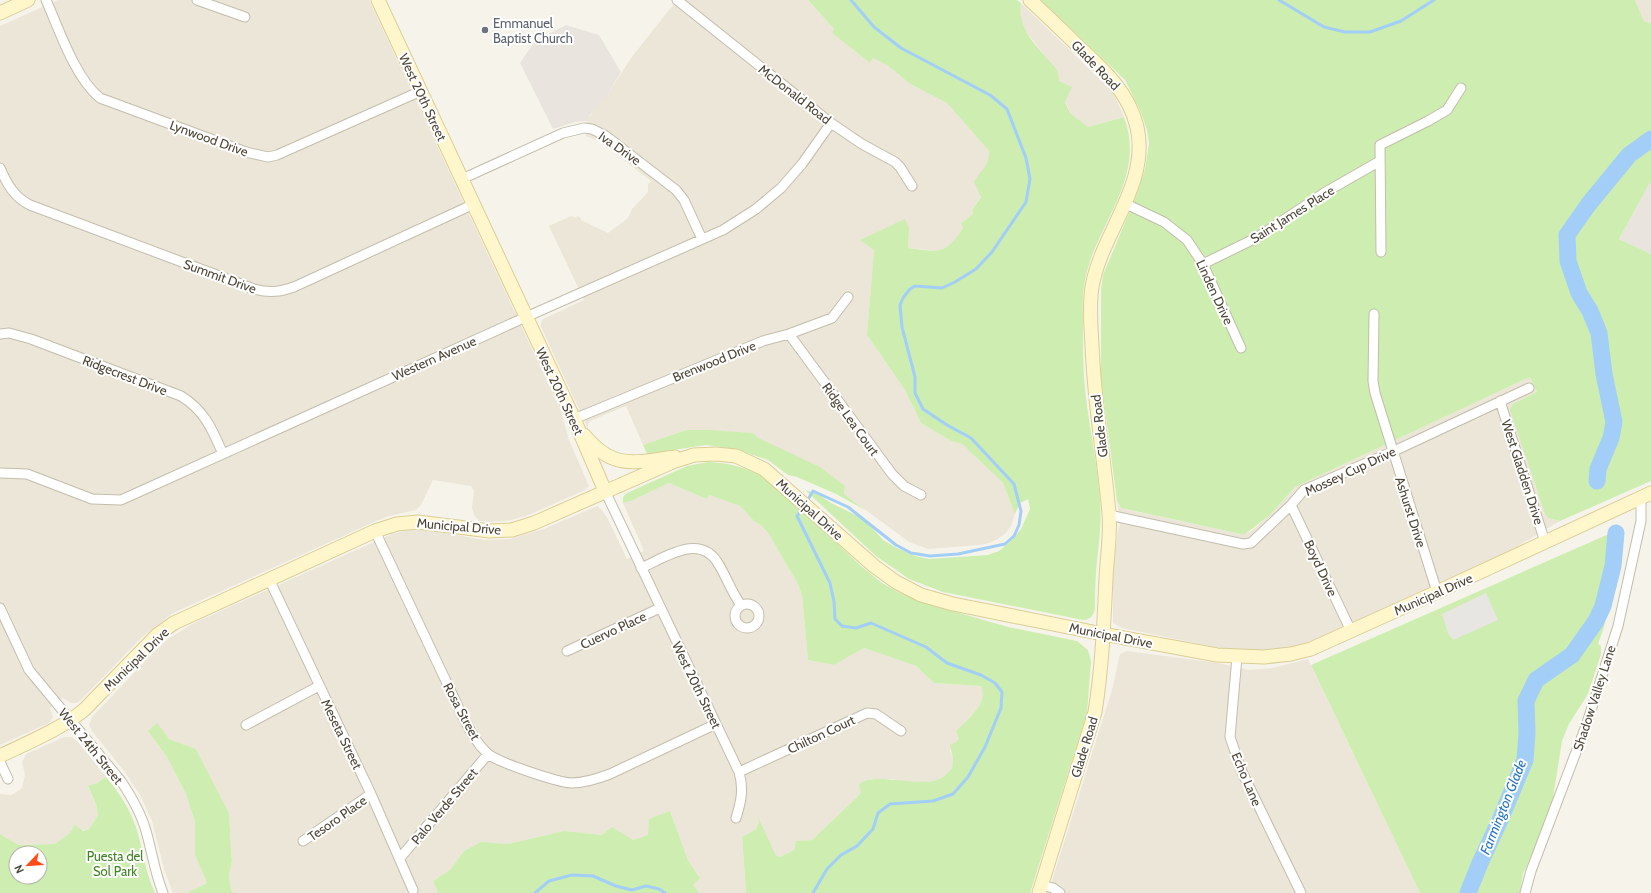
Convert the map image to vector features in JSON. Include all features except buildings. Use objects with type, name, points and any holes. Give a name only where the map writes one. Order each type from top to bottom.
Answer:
[{"type":"main road","points":[[0,13],[28,0]]},
{"type":"main road","name":"West 20th Street","points":[[378,0],[576,424],[605,491]]},
{"type":"main road","name":"Glade Road","points":[[1030,0],[1117,84],[1130,106],[1137,129],[1139,142],[1137,172],[1100,256],[1092,288],[1091,331],[1093,378],[1109,515],[1102,659],[1095,712],[1040,889]]},
{"type":"main road","points":[[576,424],[589,442],[604,454],[620,462],[694,455]]},
{"type":"main road","name":"Municipal Drive","points":[[0,756],[54,731],[71,720],[84,710],[157,635],[185,617],[375,531],[397,524],[418,522],[490,531],[512,530],[534,523],[675,461],[694,455],[716,454],[736,456],[764,469],[790,490],[874,566],[896,582],[922,595],[952,604],[1103,634],[1218,655],[1237,657],[1264,657],[1291,654],[1311,649],[1646,496]]},
{"type":"street","name":"Lynwood Drive","points":[[46,0],[80,75],[92,92],[100,98],[259,156],[268,157],[282,153],[420,91]]},
{"type":"street","points":[[197,0],[244,17]]},
{"type":"street","name":"McDonald Road","points":[[677,0],[831,123],[862,144],[895,162],[912,186]]},
{"type":"street","points":[[1381,252],[1380,145],[1447,110],[1462,88]]},
{"type":"street","name":"Western Avenue","points":[[0,473],[27,474],[92,499],[121,500],[526,317],[723,230],[746,216],[775,193],[802,164],[831,123]]},
{"type":"street","name":"Iva Drive","points":[[462,179],[568,131],[584,128],[592,129],[606,136],[676,190],[684,200],[702,239]]},
{"type":"street","name":"Saint James Place","points":[[1203,264],[1258,237],[1324,192],[1380,161]]},
{"type":"street","name":"Summit Drive","points":[[0,168],[11,190],[22,201],[30,205],[254,290],[264,292],[275,292],[294,287],[474,204]]},
{"type":"street","name":"Linden Drive","points":[[1124,203],[1164,222],[1187,240],[1203,264],[1241,348]]},
{"type":"street","name":"Brenwood Drive","points":[[576,424],[763,341],[789,334],[832,318],[848,297]]},
{"type":"street","name":"Ashurst Drive","points":[[1374,314],[1373,381],[1375,393],[1392,452],[1437,592]]},
{"type":"street","name":"Ridgecrest Drive","points":[[0,334],[9,333],[30,339],[181,396],[198,408],[204,416],[223,454]]},
{"type":"street","name":"Ridge Lea Court","points":[[789,334],[892,474],[904,486],[921,496]]},
{"type":"street","name":"Mossey Cup Drive","points":[[1109,515],[1243,544],[1252,543],[1304,490],[1392,452],[1529,388]]},
{"type":"street","name":"West Gladden Drive","points":[[1500,401],[1545,542]]},
{"type":"street","name":"West 20th Street","points":[[605,491],[739,772],[742,782],[741,800],[736,818]]},
{"type":"street","name":"Shadow Valley Lane","points":[[1525,893],[1531,871],[1587,723],[1618,626],[1646,496]]},
{"type":"street","name":"Boyd Drive","points":[[1291,504],[1351,631]]},
{"type":"street","name":"Rosa Street","points":[[375,531],[463,717],[475,739],[488,754],[515,767],[558,780],[570,783],[583,782],[596,780],[610,774],[716,724]]},
{"type":"street","points":[[641,568],[681,550],[695,548],[702,549],[712,555],[716,560],[734,596],[741,605]]},
{"type":"street","name":"Meseta Street","points":[[269,579],[400,858],[413,890]]},
{"type":"street","name":"West 24th Street","points":[[0,608],[29,670],[130,794],[146,830],[153,864],[163,893]]},
{"type":"street","name":"Cuervo Place","points":[[567,651],[660,608]]},
{"type":"street","name":"Echo Lane","points":[[1237,657],[1230,737],[1242,772],[1301,893]]},
{"type":"street","points":[[246,725],[319,686]]},
{"type":"street","name":"Chilton Court","points":[[739,772],[867,713],[876,714],[901,731]]},
{"type":"street","name":"Palo Verde Street","points":[[400,858],[488,754]]},
{"type":"street","points":[[0,762],[8,779]]},
{"type":"street","name":"Tesoro Place","points":[[303,842],[370,794]]},
{"type":"street","points":[[1040,889],[1053,888],[1060,893]]},
{"type":"shaded area","points":[[58,0],[369,0],[561,411],[569,440],[589,486],[585,490],[531,514],[512,520],[492,522],[480,521],[474,516],[472,507],[474,491],[471,486],[433,480],[421,505],[416,510],[389,516],[376,521],[173,613],[142,637],[81,700],[76,703],[71,703],[63,698],[50,708],[53,717],[49,723],[0,745],[0,26]]},
{"type":"shaded area","points":[[677,0],[808,0],[835,30],[832,33],[870,63],[873,58],[887,65],[910,84],[947,103],[989,151],[987,166],[976,180],[981,196],[972,210],[973,214],[961,223],[963,228],[955,241],[942,251],[908,248],[909,228],[874,250],[867,335],[905,390],[921,423],[951,441],[962,444],[1003,483],[1015,514],[1011,526],[1006,533],[998,539],[980,545],[928,549],[909,542],[844,494],[845,486],[757,438],[753,433],[686,430],[643,445],[626,406],[590,421],[588,424],[588,429],[541,327],[541,322],[543,319],[584,300],[549,226],[571,216],[576,218],[577,216],[581,218],[581,220],[608,233],[628,218],[632,209],[648,192],[648,184],[651,181],[601,142],[586,136],[587,120],[605,95],[607,95],[631,58]]},
{"type":"shaded area","points":[[1635,0],[1651,0],[1651,23],[1644,21]]},
{"type":"shaded area","points":[[1021,3],[1107,86],[1114,94],[1124,117],[1088,127],[1070,113],[1058,81],[1058,72],[1024,29],[1019,16]]},
{"type":"shaded area","points":[[566,25],[599,35],[621,72],[607,95],[590,115],[587,121],[575,122],[553,129],[520,63],[535,41]]},
{"type":"shaded area","points":[[1651,181],[1651,255],[1619,239]]},
{"type":"shaded area","points":[[1530,377],[1537,392],[1513,404],[1533,479],[1545,514],[1548,518],[1560,521],[1516,547],[1314,640],[1288,648],[1259,651],[1225,649],[1122,628],[1113,623],[1113,573],[1118,530],[1120,525],[1117,501],[1119,506],[1124,509],[1241,534],[1250,532],[1269,516],[1295,487]]},
{"type":"shaded area","points":[[669,483],[707,499],[709,495],[740,506],[768,533],[798,584],[802,595],[808,660],[834,665],[864,648],[916,666],[934,683],[981,686],[983,690],[983,698],[976,711],[956,731],[959,739],[950,750],[953,759],[952,768],[947,773],[938,780],[927,782],[901,782],[893,779],[871,779],[858,796],[812,840],[796,841],[794,850],[780,857],[776,855],[757,816],[759,822],[756,829],[742,837],[746,893],[697,892],[693,885],[700,878],[688,860],[670,811],[648,835],[633,840],[612,828],[603,835],[564,831],[508,844],[481,843],[464,851],[450,870],[433,881],[438,893],[234,893],[231,890],[229,875],[232,862],[229,813],[196,749],[148,731],[167,757],[186,794],[195,822],[195,855],[207,883],[187,893],[173,893],[164,869],[152,821],[140,795],[124,771],[92,731],[89,725],[92,717],[168,639],[194,623],[365,546],[395,533],[411,530],[428,530],[485,540],[510,539],[544,529],[597,506],[608,519],[627,559],[644,551],[623,503],[631,501]]},
{"type":"shaded area","points":[[1486,593],[1498,620],[1453,640],[1448,633],[1442,614]]},
{"type":"shaded area","points":[[1127,651],[1218,663],[1249,670],[1272,668],[1308,659],[1420,893],[1048,893],[1112,690],[1120,654]]},
{"type":"shaded area","points":[[64,737],[72,737],[77,741],[106,777],[88,787],[96,804],[98,815],[89,829],[70,833],[55,844],[19,845],[0,834],[0,794],[11,795],[22,788],[25,775],[22,762],[26,754]]},
{"type":"green space","points":[[808,0],[1017,0],[1021,3],[1020,12],[1022,21],[1030,38],[1054,66],[1058,72],[1059,81],[1072,87],[1065,102],[1070,113],[1088,127],[1124,117],[1130,140],[1129,162],[1124,183],[1089,264],[1083,296],[1084,377],[1087,408],[1099,485],[1100,509],[1100,527],[1095,582],[1095,609],[1092,616],[1088,619],[1083,620],[943,592],[909,579],[876,556],[805,490],[818,494],[831,503],[864,519],[883,540],[897,548],[915,556],[929,559],[988,555],[999,551],[1010,542],[1021,529],[1030,509],[1028,499],[1020,503],[1015,514],[1003,483],[962,444],[951,441],[921,423],[905,390],[867,335],[874,250],[860,240],[905,219],[909,228],[908,248],[934,251],[946,248],[957,237],[963,228],[961,223],[973,214],[972,210],[981,197],[974,182],[988,161],[989,151],[947,103],[910,84],[887,65],[873,58],[870,63],[832,33],[834,29]]},
{"type":"green space","points":[[1041,0],[1635,0],[1644,21],[1651,23],[1651,133],[1625,154],[1582,207],[1565,231],[1564,238],[1565,260],[1578,296],[1589,313],[1596,334],[1612,422],[1610,437],[1597,466],[1595,479],[1599,481],[1605,455],[1608,450],[1616,422],[1601,333],[1590,305],[1582,293],[1571,262],[1571,237],[1600,195],[1630,163],[1635,154],[1651,142],[1651,181],[1619,239],[1651,255],[1651,481],[1560,521],[1548,518],[1545,514],[1510,410],[1513,404],[1537,392],[1530,377],[1295,487],[1269,516],[1245,534],[1121,508],[1117,501],[1101,378],[1101,289],[1103,275],[1137,194],[1145,169],[1149,143],[1147,130],[1140,110],[1125,80]]},
{"type":"green space","points":[[686,430],[753,433],[758,438],[820,467],[845,486],[844,494],[865,510],[836,494],[797,477],[788,475],[768,460],[736,449],[706,445],[647,454],[643,445]]},
{"type":"green space","points":[[708,462],[740,467],[770,481],[861,566],[882,583],[898,592],[925,603],[1008,627],[1077,641],[1088,650],[1091,661],[1087,713],[1030,893],[746,893],[742,837],[756,829],[759,822],[756,813],[776,855],[780,857],[794,850],[796,841],[812,840],[858,796],[861,792],[859,785],[865,781],[883,779],[928,782],[939,779],[952,768],[953,759],[950,745],[959,739],[956,731],[976,711],[980,705],[983,692],[981,686],[934,683],[916,666],[864,648],[834,665],[808,660],[802,595],[798,584],[768,533],[740,506],[709,495],[707,499],[669,483],[631,501],[623,503],[623,497],[627,493],[687,466]]},
{"type":"green space","points":[[1618,530],[1622,539],[1604,627],[1598,644],[1601,646],[1601,654],[1588,694],[1569,724],[1562,741],[1552,804],[1523,874],[1520,893],[1474,893],[1484,858],[1527,766],[1531,700],[1535,688],[1540,681],[1572,659],[1586,642],[1599,621],[1604,610],[1615,564],[1619,538],[1613,544],[1602,604],[1597,616],[1571,652],[1537,675],[1523,706],[1522,761],[1463,893],[1420,893],[1311,665]]},
{"type":"green space","points":[[157,723],[169,739],[196,749],[229,813],[232,862],[229,875],[231,890],[234,893],[187,893],[207,883],[195,855],[195,822],[186,794],[167,757],[148,731]]},
{"type":"green space","name":"Puesta del Sol Park","points":[[106,777],[119,794],[136,827],[149,877],[155,893],[0,893],[0,834],[19,845],[55,844],[70,833],[75,825],[83,831],[89,829],[98,815],[96,804],[88,786],[97,783]]},
{"type":"green space","points":[[670,811],[688,860],[700,878],[693,885],[699,893],[438,893],[433,881],[450,870],[464,851],[481,842],[508,844],[564,831],[602,835],[612,827],[633,840],[648,835],[649,819]]},
{"type":"sand","points":[[1651,133],[1651,142],[1635,154],[1630,163],[1600,195],[1571,237],[1571,262],[1582,293],[1590,305],[1600,329],[1607,375],[1616,417],[1613,438],[1605,455],[1599,481],[1595,481],[1597,469],[1607,447],[1610,436],[1611,421],[1593,324],[1568,273],[1565,263],[1564,238],[1565,233],[1574,217],[1592,193],[1628,151]]},
{"type":"sand","points":[[1617,533],[1618,546],[1604,610],[1586,642],[1572,659],[1540,681],[1535,688],[1531,700],[1527,766],[1484,858],[1474,893],[1463,893],[1522,761],[1523,706],[1529,685],[1534,677],[1571,652],[1597,616],[1602,604],[1607,581],[1614,534]]},
{"type":"waterway","points":[[807,501],[813,491],[848,507],[896,545],[911,553],[930,556],[958,554],[1005,544],[1014,536],[1019,525],[1021,511],[1014,484],[971,438],[947,425],[923,409],[915,393],[915,377],[902,327],[900,305],[910,289],[915,286],[942,288],[976,269],[992,252],[1026,202],[1030,179],[1026,158],[1007,109],[990,95],[901,48],[874,27],[851,0]]},
{"type":"waterway","points":[[1279,0],[1324,27],[1345,32],[1370,32],[1401,21],[1434,0]]},
{"type":"waterway","name":"Farmington Glade","points":[[1597,481],[1598,469],[1611,438],[1614,422],[1604,374],[1599,333],[1590,311],[1579,293],[1568,261],[1567,235],[1588,205],[1629,155],[1651,139]]},
{"type":"waterway","points":[[803,508],[797,516],[830,583],[834,602],[835,619],[842,626],[856,628],[871,623],[926,647],[947,663],[981,675],[995,683],[1002,692],[1001,708],[985,747],[968,777],[953,794],[933,801],[890,804],[878,813],[873,829],[857,846],[841,855],[827,869],[813,893]]},
{"type":"waterway","name":"Farmington Glade","points":[[1468,893],[1525,760],[1527,733],[1526,701],[1536,680],[1572,655],[1596,621],[1603,606],[1613,566],[1616,533]]},
{"type":"waterway","points":[[535,893],[549,881],[572,875],[593,876],[616,886],[632,890],[646,886],[659,889],[665,893]]},
{"type":"place","name":"Emmanuel Baptist Church","points":[[485,30]]}]
